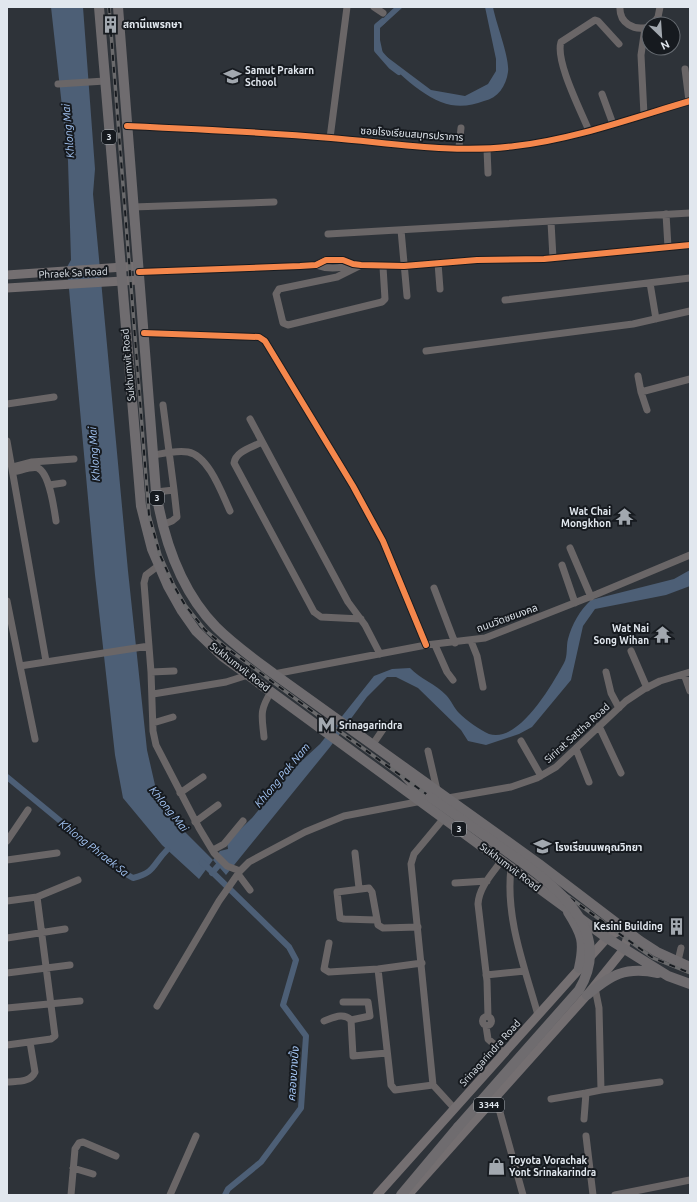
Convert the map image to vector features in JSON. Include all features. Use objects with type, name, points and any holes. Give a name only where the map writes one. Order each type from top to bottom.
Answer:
[{"type":"highway","name":"Sukhumvit Road","points":[[99,7],[141,506],[158,566],[182,611],[196,630],[222,656],[353,752],[430,796],[448,798],[592,903],[625,931],[657,952],[690,967]]},
{"type":"highway","name":"Sukhumvit Road","points":[[118,7],[156,492],[162,525],[178,569],[202,609],[215,626],[232,642],[274,674],[383,751],[404,775],[430,796],[444,818],[606,938],[668,976],[690,984]]},
{"type":"highway","points":[[115,209],[133,207]]},
{"type":"highway","points":[[401,1195],[458,1127],[579,990],[588,972],[590,946],[585,928],[574,908],[551,884],[430,796]]},
{"type":"highway","points":[[580,918],[590,914],[592,903]]},
{"type":"highway","points":[[565,907],[580,931],[582,939],[583,948],[579,968]]},
{"type":"highway","points":[[668,976],[664,968],[667,963],[672,960],[678,962]]},
{"type":"highway","points":[[586,995],[613,975],[624,971],[645,970],[668,976]]},
{"type":"main road","name":"Phraek Sa Road","points":[[7,275],[120,268],[139,273]]},
{"type":"main road","name":"Phraek Sa Road","points":[[7,288],[121,281],[139,273]]},
{"type":"main road","name":"Srinagarindra Road","points":[[377,1195],[606,938],[625,931]]},
{"type":"main road","name":"3344","points":[[408,1195],[496,1098],[624,950],[625,931]]},
{"type":"main road","points":[[554,998],[561,997],[568,1000],[570,1007],[568,1016]]},
{"type":"street","points":[[330,138],[347,7]]},
{"type":"street","points":[[374,7],[383,14]]},
{"type":"street","points":[[620,7],[622,18],[626,24],[633,28],[641,27]]},
{"type":"street","points":[[589,131],[564,69],[560,47],[561,42],[595,20],[598,21],[619,44]]},
{"type":"street","points":[[641,56],[644,115]]},
{"type":"street","points":[[684,69],[690,101]]},
{"type":"street","points":[[58,84],[105,81]]},
{"type":"street","points":[[602,94],[613,124]]},
{"type":"street","name":"ซอยโรงเรียนสมุทรปราการ","points":[[127,126],[245,132],[418,146],[487,148],[530,144],[589,131],[690,101]]},
{"type":"street","points":[[459,147],[461,128]]},
{"type":"street","points":[[487,148],[488,173]]},
{"type":"street","points":[[133,207],[274,202]]},
{"type":"street","points":[[328,234],[690,213]]},
{"type":"street","points":[[666,214],[668,247]]},
{"type":"street","points":[[551,222],[553,258]]},
{"type":"street","points":[[401,230],[407,296]]},
{"type":"street","points":[[139,273],[316,265],[325,268],[342,268],[354,264],[383,267],[404,266],[553,258],[690,245]]},
{"type":"street","points":[[438,263],[440,289]]},
{"type":"street","points":[[361,265],[337,277],[279,289],[276,294],[283,323],[288,325],[382,302],[385,299],[383,267]]},
{"type":"street","points":[[505,300],[690,278]]},
{"type":"street","points":[[650,283],[656,319]]},
{"type":"street","points":[[426,351],[562,334],[656,319],[690,311]]},
{"type":"street","points":[[144,333],[259,337],[269,346],[353,486],[383,541],[426,645]]},
{"type":"street","points":[[638,376],[647,410]]},
{"type":"street","points":[[641,392],[690,379]]},
{"type":"street","points":[[7,404],[54,397]]},
{"type":"street","points":[[162,525],[177,517],[163,405]]},
{"type":"street","points":[[250,419],[348,602],[360,619],[380,654]]},
{"type":"street","points":[[7,441],[46,661]]},
{"type":"street","points":[[262,442],[239,454],[235,458],[234,464],[314,612],[321,617],[360,619]]},
{"type":"street","points":[[154,455],[169,452],[187,452],[194,454],[204,461],[230,511]]},
{"type":"street","points":[[13,470],[32,462],[74,459]]},
{"type":"street","points":[[13,470],[38,468],[44,475],[49,485],[56,521]]},
{"type":"street","points":[[49,485],[64,483]]},
{"type":"street","points":[[156,492],[174,490]]},
{"type":"street","points":[[570,548],[591,597]]},
{"type":"street","name":"ถนนวัดชยมงคล","points":[[274,674],[426,645],[471,641],[493,636],[690,555]]},
{"type":"street","points":[[562,565],[575,603]]},
{"type":"street","points":[[158,566],[144,578],[152,672],[153,723],[156,745],[195,822],[213,851],[227,866],[237,873],[250,890]]},
{"type":"street","points":[[434,588],[456,643]]},
{"type":"street","points":[[7,601],[10,637],[20,666],[35,739]]},
{"type":"street","points":[[471,641],[477,656],[483,687]]},
{"type":"street","points":[[435,645],[447,672],[453,680]]},
{"type":"street","points":[[20,666],[149,646]]},
{"type":"street","points":[[631,651],[647,688]]},
{"type":"street","points":[[152,672],[174,671]]},
{"type":"street","points":[[606,672],[611,693],[619,708]]},
{"type":"street","points":[[687,673],[690,691]]},
{"type":"street","name":"Sirirat Sattha Road","points":[[448,798],[511,787],[540,776],[556,767],[619,708],[647,688],[660,681],[687,673]]},
{"type":"street","points":[[153,694],[220,683],[248,675]]},
{"type":"street","points":[[264,737],[262,712],[263,706],[271,692]]},
{"type":"street","points":[[153,723],[174,717]]},
{"type":"street","points":[[373,744],[386,725]]},
{"type":"street","points":[[600,726],[621,773]]},
{"type":"street","points":[[521,741],[540,776]]},
{"type":"street","points":[[576,749],[589,782]]},
{"type":"street","points":[[157,1006],[237,873],[256,857],[304,832],[344,816],[430,796],[428,751]]},
{"type":"street","points":[[180,793],[203,777]]},
{"type":"street","points":[[195,822],[218,805]]},
{"type":"street","points":[[7,841],[28,810]]},
{"type":"street","points":[[444,818],[412,859],[411,864],[433,1085],[454,1108]]},
{"type":"street","points":[[213,851],[224,844],[243,821]]},
{"type":"street","points":[[7,860],[57,853]]},
{"type":"street","points":[[355,853],[359,888]]},
{"type":"street","points":[[502,860],[478,896],[478,904],[486,975],[488,1017],[483,1019],[483,1024],[486,1026],[488,1038],[504,1053]]},
{"type":"street","points":[[511,868],[511,907],[538,1015]]},
{"type":"street","points":[[7,901],[37,897],[78,880]]},
{"type":"street","points":[[455,883],[487,881]]},
{"type":"street","points":[[376,920],[344,920],[340,918],[337,892],[359,888],[371,889],[378,925],[383,928],[418,927]]},
{"type":"street","points":[[7,1045],[50,1039],[55,1036],[52,1003],[37,897]]},
{"type":"street","points":[[7,938],[42,934],[65,929]]},
{"type":"street","points":[[329,943],[324,964],[326,970],[334,972],[378,969],[422,963]]},
{"type":"street","points":[[678,962],[681,948]]},
{"type":"street","points":[[7,973],[70,965]]},
{"type":"street","points":[[378,969],[391,1085],[394,1089],[433,1085]]},
{"type":"street","points":[[486,975],[526,971]]},
{"type":"street","points":[[595,988],[599,1008],[600,1090]]},
{"type":"street","points":[[7,1008],[80,1001]]},
{"type":"street","points":[[343,1002],[368,1002],[370,1016],[351,1020]]},
{"type":"street","points":[[324,1021],[342,1015],[347,1016],[351,1020],[353,1056],[387,1053]]},
{"type":"street","points":[[7,1082],[27,1080],[35,1072],[30,1042]]},
{"type":"street","points":[[551,1099],[600,1090],[660,1082]]},
{"type":"street","points":[[584,1120],[586,1093]]},
{"type":"street","points":[[496,1098],[523,1195]]},
{"type":"street","points":[[170,1195],[196,1136]]},
{"type":"street","points":[[586,1136],[593,1195]]},
{"type":"street","points":[[71,1195],[75,1149],[79,1143],[83,1142],[116,1156]]},
{"type":"street","points":[[73,1168],[93,1174]]},
{"type":"street","points":[[616,1195],[690,1180]]},
{"type":"water","name":"Khlong Mai","points":[[51,7],[83,7],[95,169],[93,194],[128,571],[147,750],[155,785],[183,830],[213,860],[199,879],[162,845],[123,798],[115,755],[95,575],[67,267],[71,260],[68,161]]},
{"type":"water","points":[[395,7],[403,7],[380,28],[380,40],[383,54],[431,90],[465,96],[488,84],[496,71],[496,59],[485,7],[493,7],[508,66],[507,77],[500,91],[489,99],[472,105],[455,106],[431,97],[400,74],[377,48],[377,34],[379,25]]},
{"type":"water","points":[[690,570],[690,586],[666,595],[595,609],[583,626],[571,680],[532,727],[519,734],[486,745],[468,741],[461,730],[418,688],[396,677],[387,677],[367,697],[330,747],[226,875],[213,860],[220,851],[228,849],[227,842],[252,818],[294,768],[320,744],[374,676],[392,669],[410,668],[442,691],[457,711],[469,722],[489,734],[500,735],[512,730],[523,721],[534,710],[552,684],[565,660],[568,639],[574,623],[583,608],[591,600],[674,579]]},
{"type":"waterway","points":[[383,21],[377,26],[377,50],[391,66],[399,72]]},
{"type":"waterway","name":"Khlong Phraek Sa","points":[[7,777],[121,871],[133,878],[150,870],[167,850]]},
{"type":"waterway","name":"Khlong Pak Nam","points":[[212,873],[223,860]]},
{"type":"waterway","name":"คลองบางปิ้ง","points":[[202,862],[289,947],[296,960],[283,1005],[306,1036],[301,1108],[261,1162],[228,1189],[225,1195]]},
{"type":"railway","points":[[109,7],[149,515],[160,555],[174,586],[185,605],[205,630],[228,649],[335,728],[653,958],[690,973]]},
{"type":"cycle path","points":[[127,126],[280,134],[423,147],[470,149],[515,146],[560,138],[690,101]]},
{"type":"cycle path","points":[[139,272],[316,265],[326,260],[343,260],[361,265],[404,266],[477,260],[544,259],[690,245]]},
{"type":"cycle path","points":[[144,333],[259,337],[265,341],[353,486],[383,541],[426,645]]},
{"type":"place","name":"สถานีแพรกษา","points":[[110,24]]},
{"type":"place","name":"Samut Prakarn School","points":[[232,76]]},
{"type":"place","name":"Wat Chai Mongkhon","points":[[624,517]]},
{"type":"place","name":"Wat Nai Song Wihan","points":[[662,634]]},
{"type":"place","name":"Srinagarindra","points":[[326,725]]},
{"type":"place","name":"โรงเรียนนพคุณวิทยา","points":[[542,847]]},
{"type":"place","name":"Kesini Building","points":[[676,926]]},
{"type":"place","name":"Toyota Vorachak Yont Srinakarindra","points":[[496,1166]]}]
